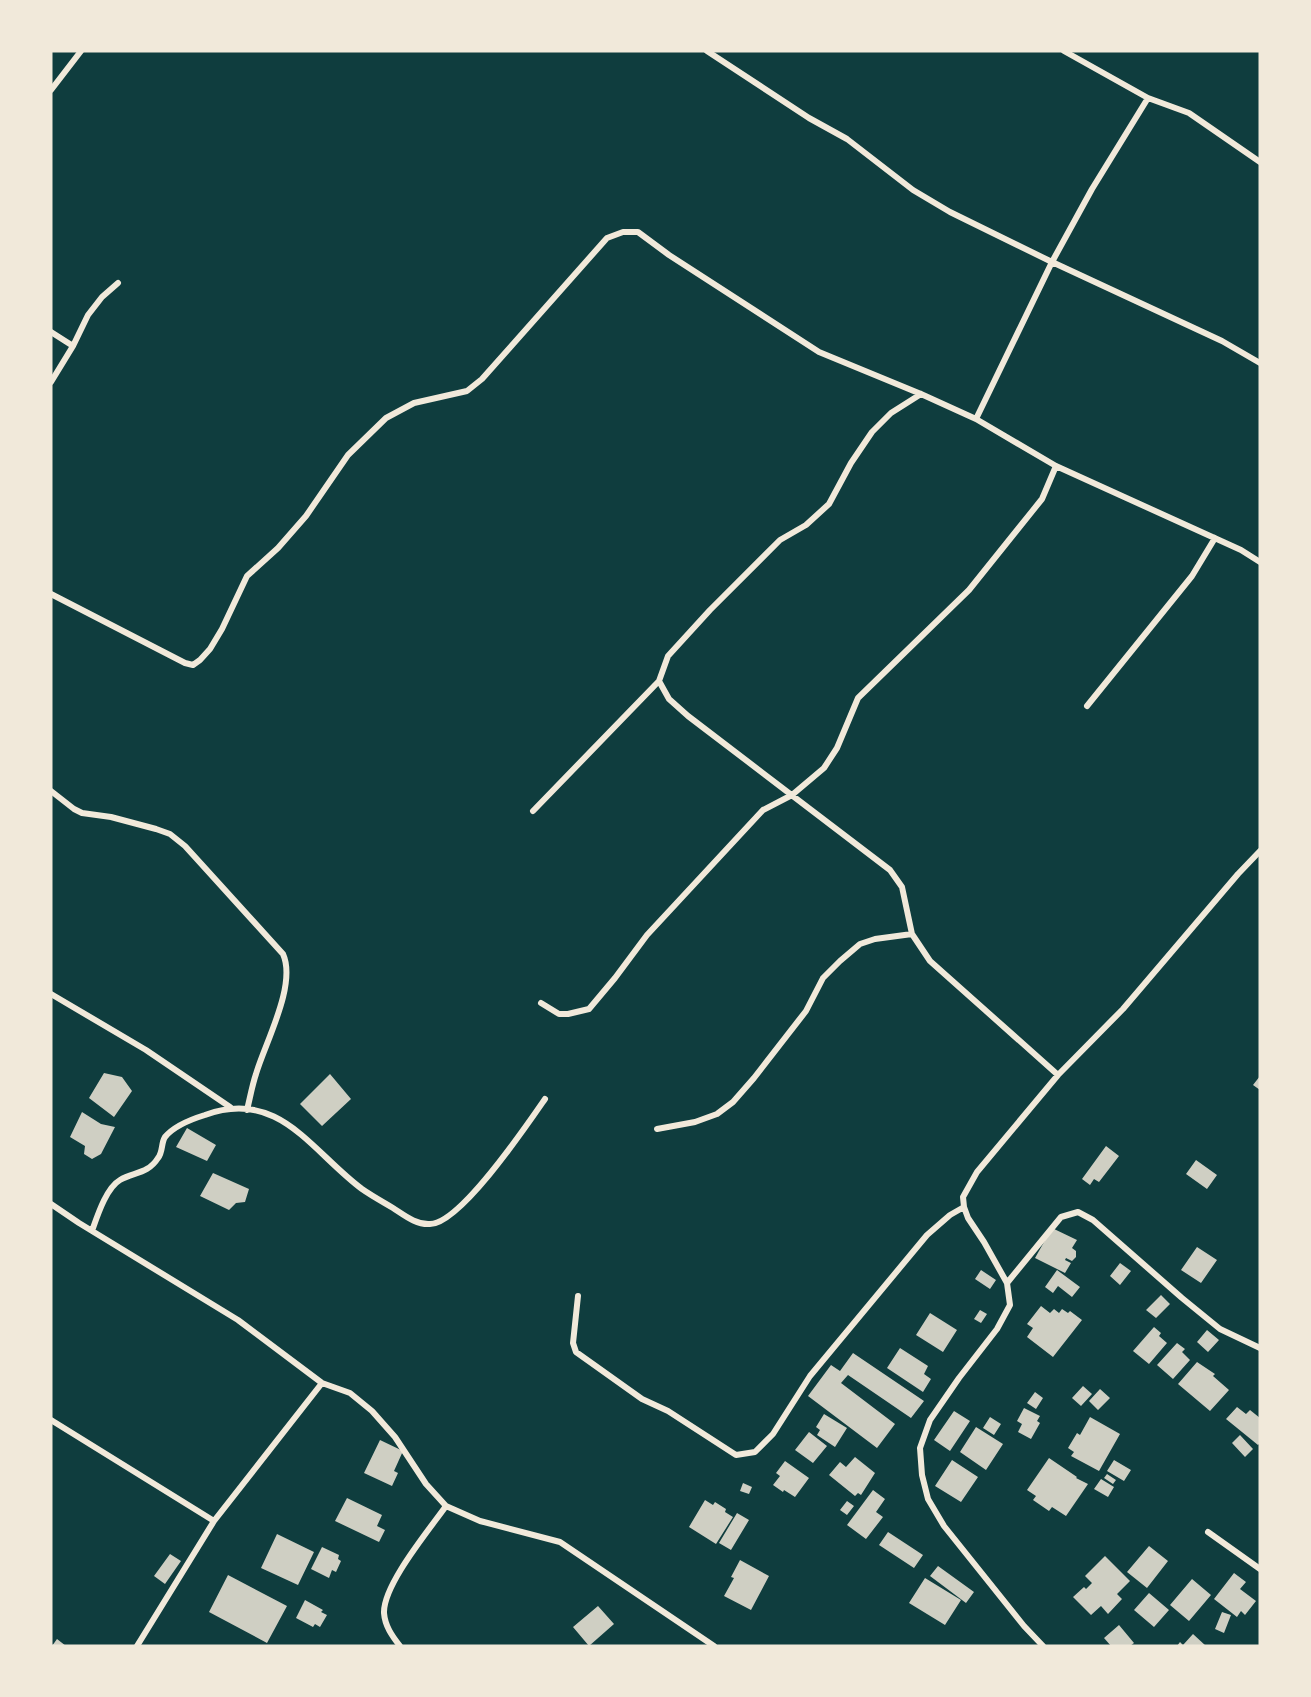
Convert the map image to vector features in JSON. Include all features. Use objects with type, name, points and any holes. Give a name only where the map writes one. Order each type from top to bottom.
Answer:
[{"type":"street","points":[[51,90],[81,51]]},
{"type":"street","points":[[707,51],[809,118],[847,139],[913,190],[950,212],[1222,341],[1260,363]]},
{"type":"street","points":[[1064,51],[1148,98],[1189,113],[1260,162]]},
{"type":"street","points":[[976,419],[1052,262],[1092,189],[1148,98]]},
{"type":"street","points":[[51,594],[193,665],[210,650],[247,576],[278,548],[306,516],[348,455],[386,418],[414,403],[467,391],[482,379],[607,238],[623,232],[638,232],[679,262],[819,352],[976,419],[1056,466],[1241,550],[1260,562]]},
{"type":"street","points":[[51,382],[73,346],[88,315],[102,297],[118,283]]},
{"type":"street","points":[[51,332],[73,346]]},
{"type":"street","points":[[533,811],[659,681],[668,656],[710,610],[780,540],[806,525],[829,504],[851,463],[872,432],[891,413],[921,394]]},
{"type":"street","points":[[541,1003],[559,1014],[590,1009],[647,935],[763,810],[792,795],[824,768],[837,748],[858,698],[969,590],[1042,499],[1056,466]]},
{"type":"street","points":[[1087,706],[1192,576],[1215,538]]},
{"type":"street","points":[[659,681],[669,699],[890,870],[902,887],[912,933],[930,961],[1058,1075]]},
{"type":"street","points":[[51,791],[82,813],[111,817],[170,834],[185,846],[283,954],[288,964],[283,995],[256,1075],[247,1110]]},
{"type":"street","points":[[1042,1646],[944,1526],[928,1499],[922,1475],[920,1448],[930,1420],[997,1329],[1010,1305],[1006,1283],[968,1218],[963,1197],[977,1172],[1058,1075],[1123,1009],[1260,851]]},
{"type":"street","points":[[657,1129],[695,1122],[717,1114],[733,1102],[806,1011],[823,978],[840,961],[860,944],[874,939],[912,933]]},
{"type":"street","points":[[51,994],[146,1050],[230,1107],[270,1113],[294,1128],[362,1190],[414,1221],[432,1225],[448,1217],[485,1181],[545,1099]]},
{"type":"street","points":[[92,1231],[103,1203],[113,1187],[119,1180],[142,1173],[154,1164],[160,1157],[165,1138],[176,1128],[194,1119],[230,1107]]},
{"type":"street","points":[[51,1204],[238,1320],[321,1383],[350,1393],[372,1411],[395,1437],[426,1484],[446,1506],[480,1521],[560,1542],[714,1646]]},
{"type":"street","points":[[578,1296],[573,1343],[576,1352],[642,1399],[668,1411],[736,1455],[755,1452],[773,1434],[810,1376],[927,1235],[950,1215],[964,1208]]},
{"type":"street","points":[[1006,1283],[1061,1217],[1077,1212],[1094,1220],[1220,1329],[1260,1348]]},
{"type":"street","points":[[137,1646],[214,1521],[321,1383]]},
{"type":"street","points":[[51,1420],[214,1521]]},
{"type":"street","points":[[400,1646],[387,1627],[384,1611],[393,1581],[446,1506]]},
{"type":"street","points":[[1208,1532],[1260,1569]]},
{"type":"building","points":[[104,1073],[122,1077],[132,1091],[114,1117],[89,1098]]},
{"type":"building","points":[[330,1074],[351,1099],[322,1126],[300,1104]]},
{"type":"building","points":[[1260,1076],[1260,1090],[1253,1085]]},
{"type":"building","points":[[82,1112],[101,1124],[115,1127],[101,1154],[92,1159],[84,1154],[85,1146],[70,1137]]},
{"type":"building","points":[[187,1128],[216,1145],[207,1161],[176,1147]]},
{"type":"building","points":[[1106,1146],[1119,1156],[1099,1182],[1094,1179],[1090,1185],[1082,1179]]},
{"type":"building","points":[[1196,1160],[1217,1175],[1207,1189],[1186,1174]]},
{"type":"building","points":[[213,1173],[249,1189],[245,1202],[236,1203],[229,1210],[200,1196]]},
{"type":"building","points":[[1052,1228],[1077,1240],[1072,1248],[1076,1251],[1076,1257],[1072,1261],[1066,1258],[1065,1260],[1071,1263],[1065,1273],[1035,1258]]},
{"type":"building","points":[[1197,1247],[1217,1260],[1201,1283],[1181,1270]]},
{"type":"building","points":[[1120,1263],[1131,1271],[1120,1285],[1110,1276]]},
{"type":"building","points":[[981,1270],[996,1280],[990,1289],[975,1279]]},
{"type":"building","points":[[1057,1270],[1080,1287],[1072,1297],[1058,1286],[1053,1293],[1045,1287]]},
{"type":"building","points":[[1161,1295],[1170,1304],[1156,1318],[1146,1310]]},
{"type":"building","points":[[1041,1306],[1050,1313],[1054,1309],[1059,1313],[1062,1309],[1068,1313],[1070,1311],[1082,1320],[1053,1357],[1027,1337],[1033,1328],[1027,1324]]},
{"type":"building","points":[[980,1310],[987,1314],[981,1323],[974,1319]]},
{"type":"building","points":[[930,1313],[957,1330],[943,1352],[916,1335]]},
{"type":"building","points":[[1154,1327],[1167,1343],[1149,1364],[1133,1351]]},
{"type":"building","points":[[1207,1330],[1219,1340],[1208,1352],[1197,1342]]},
{"type":"building","points":[[1177,1343],[1185,1349],[1182,1352],[1190,1360],[1173,1379],[1157,1365]]},
{"type":"building","points":[[900,1348],[928,1366],[924,1374],[931,1379],[923,1392],[887,1368]]},
{"type":"building","points":[[853,1353],[924,1401],[911,1418],[848,1375],[841,1383],[895,1424],[877,1448],[808,1396],[831,1365],[840,1371]]},
{"type":"building","points":[[1197,1362],[1215,1374],[1213,1376],[1229,1390],[1210,1411],[1178,1384]]},
{"type":"building","points":[[1083,1386],[1092,1394],[1081,1406],[1072,1398]]},
{"type":"building","points":[[1100,1389],[1110,1398],[1098,1410],[1089,1401]]},
{"type":"building","points":[[1035,1392],[1043,1398],[1036,1409],[1027,1403]]},
{"type":"building","points":[[1237,1407],[1246,1414],[1250,1410],[1260,1418],[1260,1443],[1258,1445],[1226,1419]]},
{"type":"building","points":[[1024,1408],[1040,1416],[1037,1421],[1040,1423],[1031,1439],[1018,1432],[1022,1424],[1017,1421]]},
{"type":"building","points":[[954,1411],[970,1421],[950,1451],[934,1440]]},
{"type":"building","points":[[824,1414],[847,1428],[835,1447],[817,1435],[820,1430],[816,1427]]},
{"type":"building","points":[[990,1417],[1001,1424],[994,1435],[983,1428]]},
{"type":"building","points":[[1090,1417],[1120,1434],[1099,1471],[1071,1456],[1074,1452],[1068,1448],[1077,1433],[1080,1435]]},
{"type":"building","points":[[976,1427],[1003,1444],[986,1470],[960,1452]]},
{"type":"building","points":[[809,1432],[827,1446],[813,1463],[795,1450]]},
{"type":"building","points":[[1240,1435],[1253,1449],[1245,1457],[1232,1443]]},
{"type":"building","points":[[380,1440],[403,1451],[394,1471],[398,1473],[392,1486],[364,1473]]},
{"type":"building","points":[[855,1457],[875,1473],[861,1495],[858,1493],[855,1496],[829,1475],[840,1462],[846,1467]]},
{"type":"building","points":[[1049,1458],[1088,1484],[1066,1516],[1052,1507],[1049,1511],[1033,1500],[1036,1496],[1027,1490]]},
{"type":"building","points":[[952,1460],[978,1477],[961,1502],[935,1486]]},
{"type":"building","points":[[1114,1460],[1131,1470],[1124,1481],[1107,1471]]},
{"type":"building","points":[[785,1461],[809,1478],[795,1497],[773,1485],[780,1476],[776,1473]]},
{"type":"building","points":[[1107,1474],[1116,1480],[1113,1484],[1104,1478]]},
{"type":"building","points":[[1101,1479],[1114,1487],[1108,1497],[1094,1489]]},
{"type":"building","points":[[743,1483],[752,1487],[749,1494],[740,1491]]},
{"type":"building","points":[[873,1490],[885,1499],[876,1512],[883,1517],[866,1539],[847,1525]]},
{"type":"building","points":[[347,1498],[382,1515],[377,1526],[385,1530],[379,1542],[335,1521]]},
{"type":"building","points":[[705,1500],[713,1505],[715,1502],[733,1517],[716,1544],[689,1527]]},
{"type":"building","points":[[847,1501],[854,1506],[847,1515],[840,1510]]},
{"type":"building","points":[[737,1513],[749,1520],[731,1550],[719,1543]]},
{"type":"building","points":[[888,1532],[923,1555],[914,1568],[879,1545]]},
{"type":"building","points":[[277,1534],[314,1552],[298,1585],[261,1568]]},
{"type":"building","points":[[1149,1546],[1168,1561],[1147,1588],[1127,1572]]},
{"type":"building","points":[[322,1547],[339,1555],[338,1559],[341,1561],[336,1572],[332,1570],[329,1578],[311,1569]]},
{"type":"building","points":[[170,1554],[181,1561],[165,1584],[154,1576]]},
{"type":"building","points":[[1105,1556],[1130,1581],[1117,1594],[1122,1599],[1108,1614],[1101,1606],[1091,1615],[1073,1597],[1092,1583],[1085,1576]]},
{"type":"building","points":[[740,1560],[769,1576],[751,1610],[724,1596],[734,1578],[731,1577]]},
{"type":"building","points":[[938,1566],[974,1592],[966,1603],[930,1576]]},
{"type":"building","points":[[1234,1573],[1246,1582],[1240,1589],[1256,1601],[1245,1615],[1241,1611],[1237,1617],[1214,1599]]},
{"type":"building","points":[[228,1575],[287,1606],[267,1643],[209,1612]]},
{"type":"building","points":[[925,1578],[961,1600],[945,1625],[909,1603]]},
{"type":"building","points":[[1192,1579],[1211,1595],[1189,1621],[1170,1605]]},
{"type":"building","points":[[1149,1593],[1169,1610],[1154,1627],[1134,1610]]},
{"type":"building","points":[[305,1600],[323,1610],[321,1612],[327,1615],[320,1627],[315,1624],[313,1627],[296,1618]]},
{"type":"building","points":[[598,1606],[614,1624],[589,1646],[573,1627]]},
{"type":"building","points":[[1222,1612],[1231,1615],[1224,1633],[1215,1629]]},
{"type":"building","points":[[1119,1625],[1134,1643],[1130,1646],[1111,1646],[1104,1638]]},
{"type":"building","points":[[1193,1634],[1206,1646],[1177,1646],[1180,1642],[1183,1645]]},
{"type":"building","points":[[57,1639],[66,1646],[52,1646]]}]
